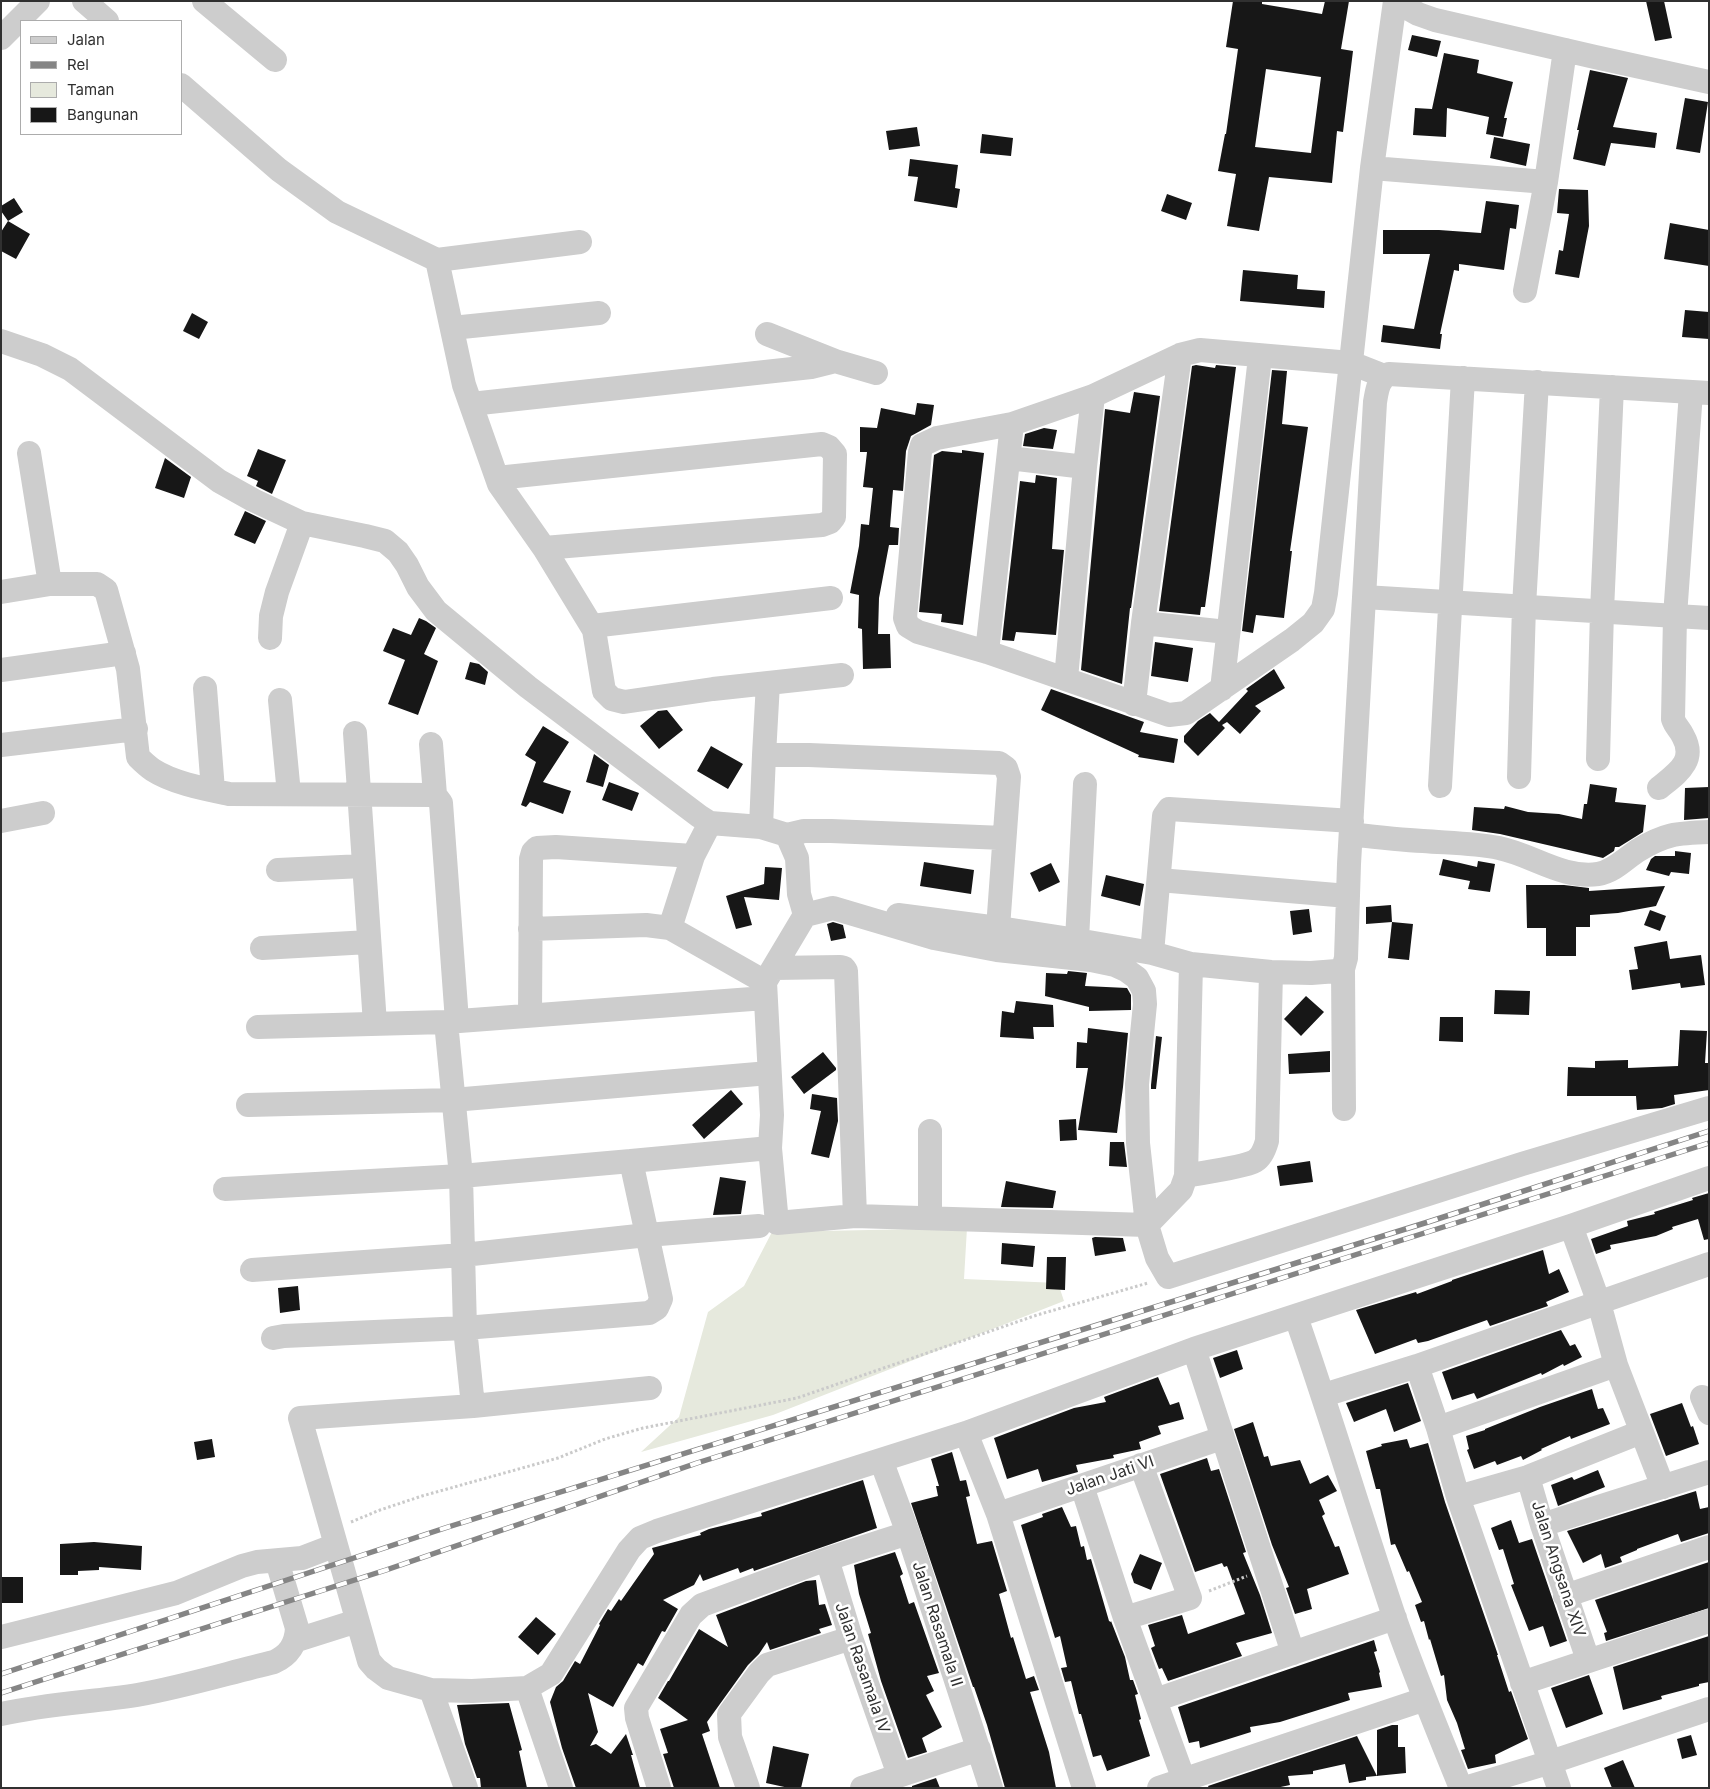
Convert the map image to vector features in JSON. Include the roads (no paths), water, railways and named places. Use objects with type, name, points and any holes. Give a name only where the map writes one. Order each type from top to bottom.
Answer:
[{"type":"street","points":[[1,38],[38,1]]},
{"type":"street","points":[[84,1],[106,20]]},
{"type":"street","points":[[204,1],[275,60]]},
{"type":"street","points":[[1384,376],[1351,363],[1260,357],[1200,350],[1180,355],[1093,396],[1012,424],[937,438],[922,445],[905,618],[908,626],[918,632],[987,652],[1134,704],[1169,715],[1176,715],[1186,713],[1222,689],[1313,623],[1323,609],[1351,363],[1372,168],[1395,1],[1435,20],[1709,82]]},
{"type":"street","points":[[1525,291],[1546,182],[1565,50]]},
{"type":"street","points":[[182,86],[279,170],[337,212],[437,260],[580,242]]},
{"type":"street","points":[[1372,168],[1546,182]]},
{"type":"street","points":[[437,260],[464,386],[499,484],[544,548],[592,626],[601,662],[604,691],[612,699],[624,702],[842,675]]},
{"type":"street","points":[[452,328],[599,313]]},
{"type":"street","points":[[767,334],[835,361],[876,373]]},
{"type":"street","points":[[1,341],[42,355],[70,369],[219,481],[253,500],[302,523],[385,541],[398,552],[418,587],[436,612],[528,687],[710,823],[761,826],[787,835],[804,831],[831,831],[1004,838]]},
{"type":"street","points":[[1134,704],[1143,622],[1180,355]]},
{"type":"street","points":[[1222,689],[1260,357]]},
{"type":"street","points":[[471,404],[810,367],[835,361]]},
{"type":"street","points":[[1344,1109],[1343,969],[1346,958],[1375,402],[1378,386],[1384,376],[1389,374],[1700,392],[1675,616],[1673,719],[1674,725],[1682,734],[1688,746],[1687,760],[1683,767],[1659,788]]},
{"type":"street","points":[[1440,786],[1463,378]]},
{"type":"street","points":[[1519,777],[1524,606],[1537,382]]},
{"type":"street","points":[[1598,759],[1602,611],[1612,387]]},
{"type":"street","points":[[1066,679],[1084,467],[1093,396]]},
{"type":"street","points":[[987,652],[1012,424]]},
{"type":"street","points":[[497,478],[822,444],[829,447],[835,454],[834,516],[830,522],[822,525],[544,548]]},
{"type":"street","points":[[29,453],[50,584]]},
{"type":"street","points":[[1009,458],[1084,467]]},
{"type":"street","points":[[270,638],[270,616],[302,523]]},
{"type":"street","points":[[1,592],[50,584],[97,584],[106,590],[128,670],[138,757],[151,769],[160,774],[229,794],[435,795]]},
{"type":"street","points":[[1364,597],[1709,618]]},
{"type":"street","points":[[592,626],[831,598]]},
{"type":"street","points":[[1143,622],[1228,632]]},
{"type":"street","points":[[1,670],[124,653]]},
{"type":"street","points":[[761,826],[768,683]]},
{"type":"street","points":[[205,688],[213,790]]},
{"type":"street","points":[[280,700],[289,794]]},
{"type":"street","points":[[1,745],[136,729]]},
{"type":"street","points":[[355,733],[375,1024]]},
{"type":"street","points":[[431,744],[435,795],[441,803],[452,1021],[453,1100],[461,1176],[465,1328],[473,1406]]},
{"type":"street","points":[[764,755],[809,755],[999,763],[1006,768],[1009,777],[998,928]]},
{"type":"street","points":[[1077,940],[1085,784]]},
{"type":"street","points":[[1152,953],[1164,816],[1169,809],[1352,828],[1393,840],[1472,844],[1500,848],[1523,855],[1563,872],[1583,875],[1600,874],[1619,865],[1664,836],[1678,833],[1709,832]]},
{"type":"street","points":[[1,821],[43,812]]},
{"type":"street","points":[[670,928],[693,856],[710,823]]},
{"type":"street","points":[[787,835],[797,858],[799,894],[806,916]]},
{"type":"street","points":[[530,1015],[531,859],[533,852],[537,848],[556,847],[693,856]]},
{"type":"street","points":[[278,870],[363,866]]},
{"type":"street","points":[[1159,880],[1348,896]]},
{"type":"street","points":[[1191,964],[1186,1176],[1181,1190],[1147,1225],[855,1216],[777,1222],[770,1148],[772,1115],[769,1073],[768,983],[806,916],[833,908],[998,928],[1077,940],[1152,953],[1191,964],[1271,972],[1311,973],[1343,969]]},
{"type":"street","points":[[833,908],[934,938],[997,950],[1115,964],[1136,978],[1144,991],[1145,1004],[1137,1084],[1138,1143],[1147,1225],[1157,1258],[1168,1277],[1522,1164],[1709,1108]]},
{"type":"street","points":[[530,929],[646,925],[670,928],[768,983]]},
{"type":"street","points":[[262,948],[369,942]]},
{"type":"street","points":[[258,1027],[452,1021],[530,1015],[768,983],[840,967],[844,968],[846,971],[855,1216]]},
{"type":"street","points":[[1186,1176],[1250,1163],[1260,1157],[1264,1150],[1267,1141],[1271,972]]},
{"type":"street","points":[[248,1105],[453,1100],[769,1073]]},
{"type":"street","points":[[930,1131],[930,1218]]},
{"type":"street","points":[[225,1188],[461,1176],[770,1148]]},
{"type":"street","points":[[273,1338],[465,1328],[649,1313],[657,1308],[661,1299],[630,1161]]},
{"type":"street","points":[[650,1388],[473,1406],[300,1418],[332,1541],[350,1623],[369,1661],[376,1669],[388,1678],[431,1690],[472,1691],[527,1688],[551,1674],[628,1550],[640,1538],[966,1433],[1194,1350],[1571,1226],[1709,1178]]},
{"type":"street","points":[[252,1270],[464,1255],[647,1235],[759,1226]]},
{"type":"street","points":[[1571,1226],[1598,1303],[1616,1365],[1663,1487]]},
{"type":"street","points":[[1324,1395],[1417,1366],[1709,1264]]},
{"type":"street","points":[[1296,1317],[1324,1395],[1395,1618],[1425,1699],[1463,1788],[1551,1762],[1709,1709]]},
{"type":"street","points":[[1194,1350],[1293,1653]]},
{"type":"street","points":[[1438,1428],[1616,1365]]},
{"type":"street","points":[[1417,1366],[1438,1428],[1458,1497],[1559,1788]]},
{"type":"street","points":[[1458,1497],[1528,1477],[1641,1432]]},
{"type":"street","points":[[966,1433],[998,1514],[1084,1788]]},
{"type":"street","name":"Jalan Jati VI","points":[[998,1514],[1222,1438]]},
{"type":"street","name":"Jalan Rasamala II","points":[[882,1460],[908,1533],[991,1788]]},
{"type":"street","points":[[1125,1618],[1190,1598],[1141,1465]]},
{"type":"street","points":[[1542,1525],[1709,1472]]},
{"type":"street","name":"Jalan Angsana XIV","points":[[1528,1477],[1565,1596],[1588,1660]]},
{"type":"street","points":[[1082,1486],[1125,1618],[1184,1780]]},
{"type":"street","points":[[659,1788],[637,1718],[636,1708],[691,1615],[702,1604],[908,1533]]},
{"type":"street","points":[[1,1637],[176,1593],[242,1566],[257,1562],[302,1558],[332,1541]]},
{"type":"street","points":[[1565,1596],[1709,1547]]},
{"type":"street","name":"Jalan Rasamala IV","points":[[827,1560],[850,1638],[899,1775]]},
{"type":"street","points":[[1,1714],[137,1695],[245,1669],[282,1658],[297,1640],[297,1628],[277,1561]]},
{"type":"street","points":[[1155,1700],[1395,1618]]},
{"type":"street","points":[[1522,1683],[1709,1621]]},
{"type":"street","points":[[297,1640],[350,1623]]},
{"type":"street","points":[[748,1788],[730,1737],[729,1714],[767,1665],[850,1638]]},
{"type":"street","points":[[527,1688],[561,1788]]},
{"type":"street","points":[[431,1690],[466,1788]]},
{"type":"street","points":[[1159,1788],[1425,1699]]},
{"type":"street","points":[[862,1788],[979,1748]]},
{"type":"railway","points":[[1,1674],[448,1527],[1428,1222],[1709,1131]]},
{"type":"railway","points":[[1,1693],[386,1570],[697,1463],[1709,1143]]}]
